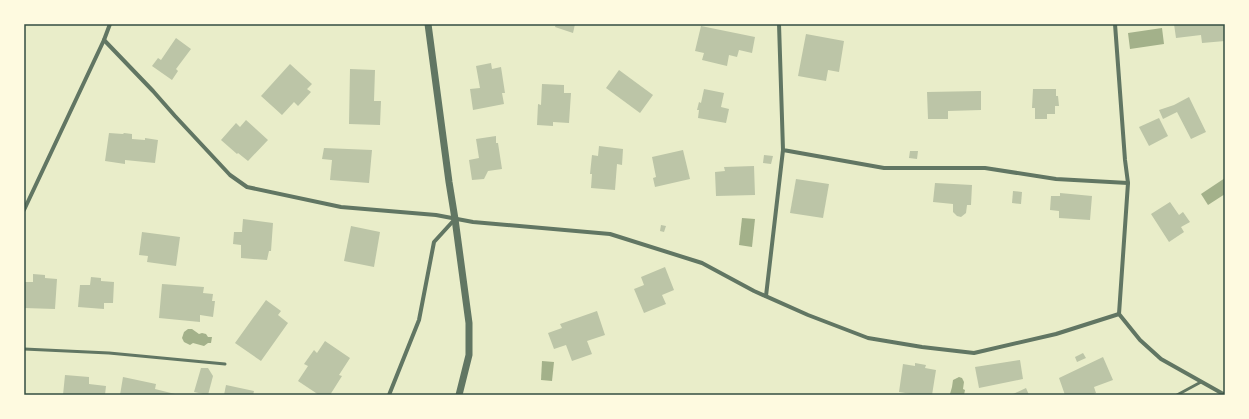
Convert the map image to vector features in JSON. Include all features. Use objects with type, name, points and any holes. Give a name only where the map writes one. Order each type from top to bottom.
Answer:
[{"type":"street","points":[[24,210],[104,40],[110,24]]},
{"type":"street","points":[[428,24],[469,323],[469,355],[459,395]]},
{"type":"street","points":[[766,296],[783,150],[779,24]]},
{"type":"street","points":[[1115,24],[1128,183],[1119,314],[1140,340],[1161,359],[1225,395]]},
{"type":"street","points":[[104,40],[230,175],[247,187],[341,207],[436,215],[474,222],[610,234],[702,263],[754,292],[868,338],[974,353],[1056,334],[1119,314]]},
{"type":"street","points":[[783,150],[884,168],[985,168],[1056,179],[1128,183]]},
{"type":"street","points":[[389,395],[419,320],[434,242],[455,219]]},
{"type":"lane","points":[[24,349],[109,353],[225,364]]},
{"type":"lane","points":[[1177,395],[1201,382]]},
{"type":"shaded area","points":[[1162,28],[1164,44],[1130,49],[1128,33]]},
{"type":"shaded area","points":[[1225,178],[1225,194],[1208,205],[1201,194]]},
{"type":"shaded area","points":[[742,218],[755,219],[752,247],[739,245]]},
{"type":"shaded area","points":[[188,329],[192,329],[199,334],[206,334],[208,337],[212,337],[211,343],[204,346],[193,343],[190,345],[184,342],[182,338],[184,332]]},
{"type":"shaded area","points":[[542,361],[554,362],[552,381],[541,380]]},
{"type":"shaded area","points":[[959,377],[962,378],[964,382],[964,395],[950,395],[953,380]]},
{"type":"building","points":[[556,24],[575,24],[573,33],[555,27]]},
{"type":"building","points":[[1174,24],[1225,24],[1225,41],[1202,43],[1201,35],[1176,38]]},
{"type":"building","points":[[701,26],[755,37],[752,53],[739,50],[737,57],[729,55],[727,66],[702,60],[704,53],[695,51]]},
{"type":"building","points":[[806,34],[844,41],[839,72],[828,70],[826,81],[798,76]]},
{"type":"building","points":[[176,38],[191,49],[176,69],[178,71],[172,80],[152,66],[158,58],[161,60]]},
{"type":"building","points":[[491,63],[492,69],[501,67],[505,93],[502,93],[504,104],[473,110],[470,89],[480,88],[476,66]]},
{"type":"building","points":[[290,64],[312,84],[307,89],[311,92],[298,106],[294,102],[282,115],[261,96]]},
{"type":"building","points":[[350,69],[375,70],[374,101],[381,101],[380,125],[349,124]]},
{"type":"building","points":[[619,70],[653,95],[640,113],[606,88]]},
{"type":"building","points":[[542,84],[564,85],[564,93],[571,93],[569,123],[553,122],[553,126],[537,125],[538,104],[541,105]]},
{"type":"building","points":[[704,89],[724,93],[721,107],[729,109],[726,123],[698,118],[699,110],[697,110],[699,102],[701,103]]},
{"type":"building","points":[[1033,89],[1056,89],[1056,96],[1058,96],[1059,106],[1055,106],[1055,114],[1047,114],[1047,119],[1035,119],[1035,108],[1032,108]]},
{"type":"building","points":[[981,91],[981,110],[948,111],[948,119],[928,119],[927,92]]},
{"type":"building","points":[[1189,97],[1206,132],[1191,139],[1177,112],[1163,119],[1159,110],[1174,105]]},
{"type":"building","points":[[1159,118],[1168,136],[1149,146],[1139,127]]},
{"type":"building","points":[[246,120],[268,140],[248,161],[238,153],[237,154],[221,140],[236,123],[240,127]]},
{"type":"building","points":[[109,133],[132,134],[132,139],[145,140],[145,138],[158,140],[155,163],[125,160],[125,164],[105,161]]},
{"type":"building","points":[[496,136],[496,143],[498,143],[502,169],[488,171],[484,179],[472,180],[469,160],[479,158],[476,139]]},
{"type":"building","points":[[599,146],[623,149],[622,165],[617,164],[615,190],[591,188],[592,174],[590,174],[592,155],[598,156]]},
{"type":"building","points":[[324,148],[372,150],[369,183],[330,180],[332,160],[322,159]]},
{"type":"building","points":[[683,150],[690,179],[655,187],[653,178],[656,177],[652,157]]},
{"type":"building","points":[[910,151],[918,151],[917,159],[909,158]]},
{"type":"building","points":[[764,155],[773,156],[771,164],[763,163]]},
{"type":"building","points":[[754,166],[755,195],[716,196],[715,172],[725,171],[724,167]]},
{"type":"building","points":[[796,179],[829,184],[823,218],[790,213]]},
{"type":"building","points":[[935,183],[972,185],[971,205],[967,205],[966,213],[961,217],[957,216],[953,212],[953,204],[933,202]]},
{"type":"building","points":[[1013,191],[1022,192],[1021,204],[1012,203]]},
{"type":"building","points":[[1060,193],[1092,196],[1090,220],[1059,218],[1059,211],[1050,210],[1051,196],[1060,196]]},
{"type":"building","points":[[1170,202],[1179,215],[1183,212],[1190,222],[1181,227],[1184,232],[1169,242],[1151,214]]},
{"type":"building","points":[[243,219],[273,223],[271,251],[269,251],[267,260],[241,258],[241,245],[233,244],[234,232],[242,232]]},
{"type":"building","points":[[661,225],[666,226],[664,232],[660,231]]},
{"type":"building","points":[[351,226],[380,232],[374,267],[344,261]]},
{"type":"building","points":[[142,232],[180,237],[176,266],[147,262],[148,256],[139,255]]},
{"type":"building","points":[[665,267],[674,290],[662,295],[666,304],[644,313],[634,289],[644,285],[641,277]]},
{"type":"building","points":[[33,274],[45,275],[45,278],[57,279],[55,309],[24,308],[24,282],[33,282]]},
{"type":"building","points":[[91,277],[101,278],[101,281],[114,282],[113,303],[104,303],[104,309],[78,307],[80,285],[90,285]]},
{"type":"building","points":[[162,284],[204,287],[203,293],[213,294],[212,301],[215,301],[213,317],[200,315],[200,322],[159,318]]},
{"type":"building","points":[[266,300],[281,311],[278,315],[288,323],[261,361],[235,343]]},
{"type":"building","points":[[597,311],[605,335],[587,341],[592,354],[572,361],[566,345],[554,349],[548,333],[562,328],[560,324]]},
{"type":"building","points":[[325,341],[350,358],[339,375],[342,376],[330,395],[319,395],[298,381],[308,366],[304,364],[314,350],[317,353]]},
{"type":"building","points":[[1083,353],[1086,358],[1077,362],[1075,357]]},
{"type":"building","points":[[1103,357],[1113,380],[1094,387],[1096,393],[1091,395],[1065,395],[1059,378]]},
{"type":"building","points":[[1020,360],[1023,379],[979,388],[975,367]]},
{"type":"building","points":[[915,363],[926,365],[925,368],[936,370],[932,395],[918,395],[899,392],[903,364],[915,366]]},
{"type":"building","points":[[201,368],[208,368],[213,376],[208,395],[194,392]]},
{"type":"building","points":[[65,375],[89,377],[89,384],[106,386],[105,395],[63,395]]},
{"type":"building","points":[[123,377],[156,384],[155,389],[179,395],[120,395]]},
{"type":"building","points":[[226,385],[254,391],[253,395],[224,395]]},
{"type":"building","points":[[1026,388],[1029,395],[1011,395]]}]
